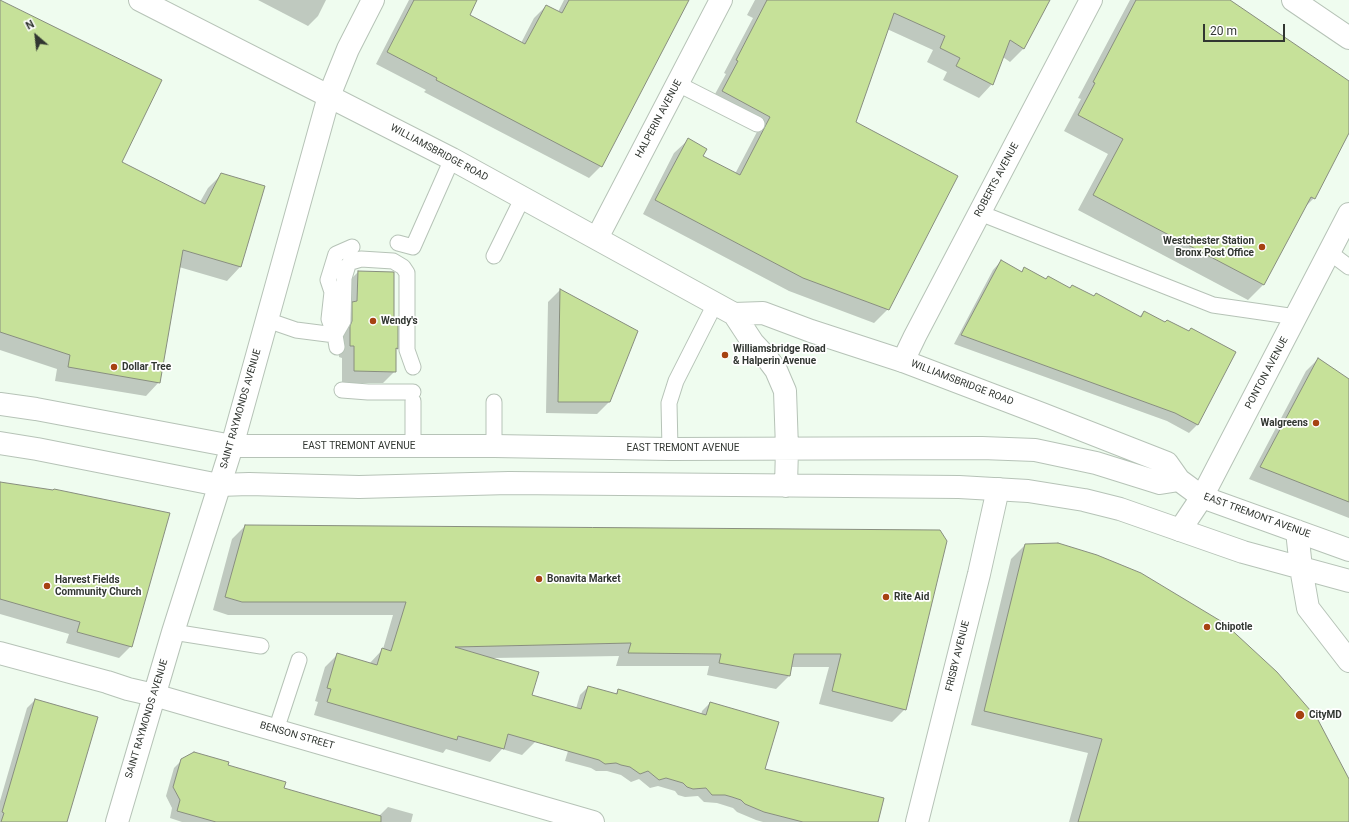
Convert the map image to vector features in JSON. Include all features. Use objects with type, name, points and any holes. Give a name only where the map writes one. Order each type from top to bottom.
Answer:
[{"type":"main road","name":"WILLIAMSBRIDGE ROAD","points":[[140,0],[452,159],[734,314],[753,343],[768,358],[776,370],[785,391],[787,448],[786,486]]},
{"type":"main road","name":"SAINT RAYMONDS AVENUE","points":[[117,822],[173,632],[232,446],[329,96],[348,49],[373,0]]},
{"type":"main road","name":"HALPERIN AVENUE","points":[[597,238],[721,0]]},
{"type":"main road","name":"ROBERTS AVENUE","points":[[903,360],[1091,0]]},
{"type":"main road","points":[[1293,0],[1349,38]]},
{"type":"main road","name":"PONTON AVENUE","points":[[1180,530],[1202,497],[1349,214]]},
{"type":"main road","name":"WILLIAMSBRIDGE ROAD","points":[[734,314],[763,313],[811,331],[903,360],[1167,463],[1179,480]]},
{"type":"main road","name":"EAST TREMONT AVENUE","points":[[0,404],[36,409],[232,446],[494,446],[670,449],[965,447],[1035,450],[1096,463],[1160,482],[1179,480],[1202,497],[1349,550]]},
{"type":"main road","points":[[0,443],[37,448],[220,485],[249,484],[359,487],[509,483],[959,487],[1028,491],[1084,500],[1120,510],[1243,552],[1349,581]]},
{"type":"main road","name":"FRISBY AVENUE","points":[[917,822],[979,574],[998,489]]},
{"type":"main road","points":[[1297,531],[1301,568],[1308,608],[1349,661]]},
{"type":"main road","name":"BENSON STREET","points":[[0,653],[154,695],[593,822]]},
{"type":"lane","points":[[678,84],[757,124]]},
{"type":"lane","points":[[398,243],[413,247],[452,159]]},
{"type":"lane","points":[[494,256],[523,197]]},
{"type":"lane","points":[[980,213],[1213,305],[1296,317]]},
{"type":"lane","points":[[336,341],[329,319],[332,292],[328,280],[336,254],[352,247]]},
{"type":"lane","points":[[1329,252],[1349,267]]},
{"type":"lane","points":[[336,341],[343,321],[344,278],[348,265],[351,262],[361,259],[393,261],[403,267],[407,273],[407,350],[413,367]]},
{"type":"lane","points":[[670,449],[669,403],[676,381],[715,304]]},
{"type":"lane","points":[[267,320],[336,341]]},
{"type":"lane","points":[[342,390],[413,396],[413,447]]},
{"type":"lane","points":[[494,402],[494,446]]},
{"type":"lane","points":[[173,632],[261,646]]},
{"type":"lane","points":[[276,730],[299,660]]},
{"type":"building","points":[[0,0],[162,80],[122,162],[205,204],[221,173],[265,186],[241,267],[183,250],[160,383],[68,367],[70,355],[0,332]]},
{"type":"building","points":[[414,0],[477,0],[470,15],[525,44],[546,5],[562,13],[569,0],[689,0],[602,167],[436,80],[437,78],[387,52]]},
{"type":"building","points":[[767,0],[1050,0],[1024,49],[1010,40],[993,85],[956,66],[960,58],[940,48],[945,36],[894,13],[856,122],[958,176],[889,310],[803,278],[655,200],[688,138],[707,149],[703,156],[740,175],[770,117],[722,91]]},
{"type":"building","points":[[1136,0],[1230,0],[1349,81],[1349,133],[1315,199],[1311,197],[1264,285],[1093,195],[1123,139],[1078,115],[1095,83],[1093,82]]},
{"type":"building","points":[[1001,260],[1022,272],[1024,267],[1046,279],[1048,276],[1070,288],[1072,285],[1094,296],[1096,293],[1141,317],[1144,311],[1165,322],[1167,320],[1189,331],[1191,328],[1236,352],[1198,425],[1175,413],[961,335]]},
{"type":"building","name":"Wendy's","points":[[358,271],[394,272],[394,321],[398,321],[396,372],[354,371],[354,346],[350,346],[350,326],[352,321],[352,302],[357,301]]},
{"type":"building","points":[[560,289],[638,331],[610,402],[558,402]]},
{"type":"building","name":"Walgreens","points":[[1318,358],[1349,379],[1349,502],[1260,467]]},
{"type":"building","points":[[0,482],[54,489],[170,513],[132,647],[77,632],[80,622],[0,599]]},
{"type":"building","points":[[245,525],[940,530],[947,541],[906,710],[832,691],[841,654],[794,654],[790,676],[719,663],[721,654],[628,653],[631,643],[455,647],[539,672],[532,695],[581,709],[588,686],[617,694],[618,689],[706,715],[710,702],[779,722],[765,769],[884,798],[878,822],[803,822],[764,812],[732,797],[725,795],[712,795],[706,788],[693,789],[687,787],[683,783],[666,778],[659,780],[648,771],[640,774],[630,767],[616,763],[605,764],[599,760],[508,734],[504,749],[458,736],[457,740],[327,702],[331,689],[327,688],[337,653],[377,665],[382,648],[391,651],[406,602],[242,602],[225,597]]},
{"type":"building","points":[[1058,543],[1097,555],[1141,573],[1224,623],[1277,672],[1317,718],[1349,779],[1349,822],[1078,822],[1102,739],[984,711],[1025,544]]},
{"type":"building","points":[[35,699],[98,717],[67,822],[1,822],[4,813],[2,812]]},
{"type":"building","points":[[194,752],[229,762],[228,765],[286,782],[284,788],[381,816],[381,822],[216,822],[177,811],[180,800],[173,787],[181,759]]},
{"type":"place","name":"Westchester Station Bronx Post Office","points":[[1262,247]]},
{"type":"place","name":"Wendy's","points":[[373,321]]},
{"type":"place","name":"Williamsbridge Road & Halperin Avenue","points":[[725,355]]},
{"type":"place","name":"Dollar Tree","points":[[114,367]]},
{"type":"place","name":"Walgreens","points":[[1316,423]]},
{"type":"place","name":"Bonavita Market","points":[[539,579]]},
{"type":"place","name":"Harvest Fields Community Church","points":[[47,586]]},
{"type":"place","name":"Rite Aid","points":[[886,597]]},
{"type":"place","name":"Chipotle","points":[[1207,627]]},
{"type":"place","name":"CityMD","points":[[1300,715]]}]
